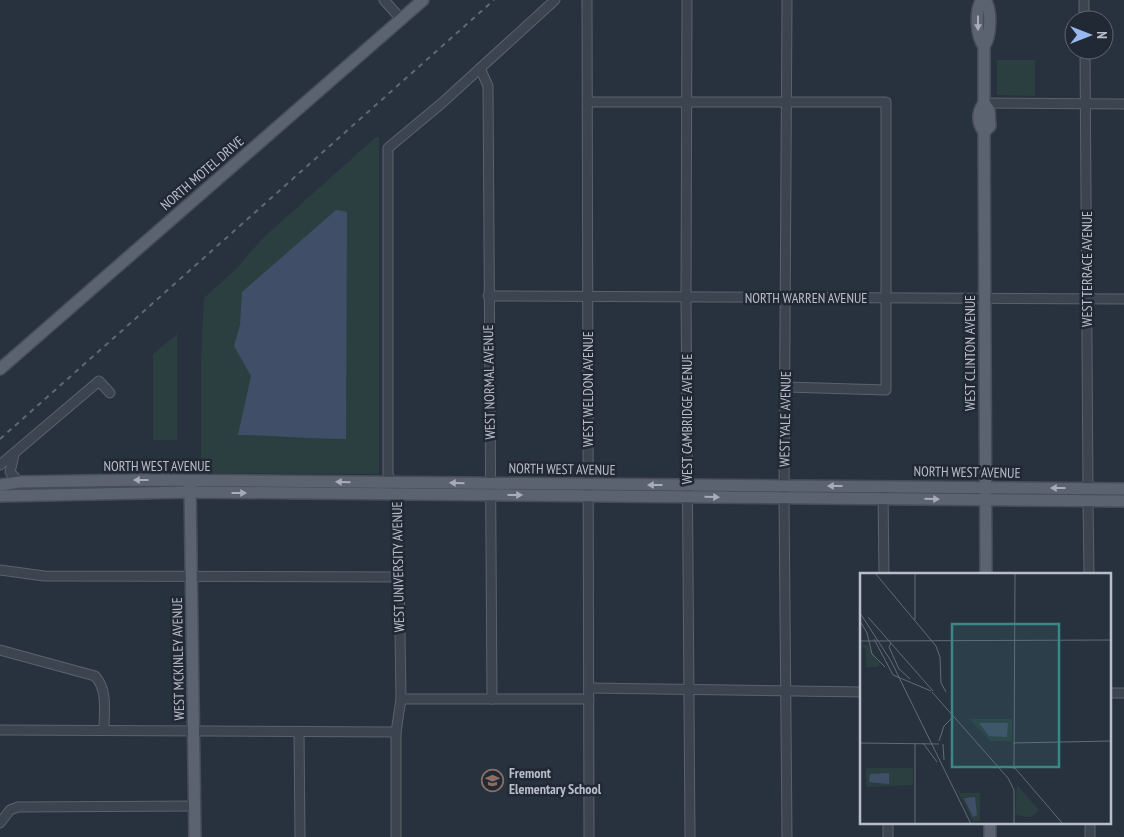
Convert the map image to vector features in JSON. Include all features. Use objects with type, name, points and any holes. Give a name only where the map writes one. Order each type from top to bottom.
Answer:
[{"type":"main road","name":"NORTH MOTEL DRIVE","points":[[0,369],[423,0]]},
{"type":"main road","name":"WEST CLINTON AVENUE","points":[[984,0],[989,5],[989,39],[984,46],[984,103],[979,110],[979,125],[984,132],[986,573]]},
{"type":"main road","name":"NORTH WEST AVENUE","points":[[0,485],[19,482],[122,480],[190,486],[396,494],[491,489]]},
{"type":"main road","points":[[74,494],[77,487],[100,486],[122,480]]},
{"type":"main road","points":[[33,494],[43,489],[61,488],[65,481]]},
{"type":"main road","name":"NORTH WEST AVENUE","points":[[0,496],[74,494],[190,486],[391,482],[491,489],[589,490],[688,490],[785,485],[883,492],[985,494],[1088,501],[1124,501]]},
{"type":"main road","name":"WEST MCKINLEY AVENUE","points":[[190,486],[196,837]]},
{"type":"main road","name":"NORTH WEST AVENUE","points":[[985,494],[1088,488],[1124,489]]},
{"type":"main road","name":"NORTH WEST AVENUE","points":[[688,490],[784,497],[883,492]]},
{"type":"main road","points":[[990,824],[990,837]]},
{"type":"street","points":[[384,0],[401,19]]},
{"type":"street","points":[[480,68],[555,0]]},
{"type":"street","name":"WEST WELDON AVENUE","points":[[588,0],[589,837]]},
{"type":"street","name":"WEST CAMBRIDGE AVENUE","points":[[687,0],[686,297],[690,837]]},
{"type":"street","name":"WEST YALE AVENUE","points":[[787,1],[784,497],[787,837]]},
{"type":"street","name":"WEST TERRACE AVENUE","points":[[1085,60],[1088,488]]},
{"type":"street","name":"WEST UNIVERSITY AVENUE","points":[[396,837],[396,732],[401,699],[398,500],[388,474],[388,148],[480,68]]},
{"type":"street","name":"WEST NORMAL AVENUE","points":[[480,68],[488,86],[492,699]]},
{"type":"street","points":[[588,102],[886,102],[886,390],[786,388]]},
{"type":"street","points":[[984,103],[1124,104]]},
{"type":"street","name":"NORTH WARREN AVENUE","points":[[488,296],[1124,300]]},
{"type":"street","points":[[0,465],[14,455],[98,381],[110,393]]},
{"type":"street","points":[[14,455],[10,472],[19,482]]},
{"type":"street","points":[[883,492],[884,573]]},
{"type":"street","points":[[1088,501],[1088,573]]},
{"type":"street","points":[[0,570],[44,576],[399,577]]},
{"type":"street","points":[[0,650],[95,676],[101,682],[104,691],[104,729]]},
{"type":"street","points":[[589,688],[860,692]]},
{"type":"street","points":[[401,699],[589,698]]},
{"type":"street","points":[[0,730],[104,729],[396,732]]},
{"type":"street","points":[[299,732],[300,837]]},
{"type":"street","points":[[2,820],[10,810],[18,807],[195,806]]},
{"type":"street","points":[[888,824],[888,837]]},
{"type":"street","points":[[1090,824],[1090,837]]},
{"type":"green space","points":[[997,60],[1035,60],[1035,96],[997,95]]},
{"type":"green space","points":[[376,137],[379,137],[379,474],[205,473],[201,468],[201,358],[204,298],[235,270],[263,238]]},
{"type":"green space","points":[[177,334],[177,440],[153,440],[153,354]]},
{"type":"water","points":[[336,210],[347,212],[346,439],[238,435],[251,376],[234,346],[240,325],[242,292]]},
{"type":"railway","points":[[0,439],[494,0]]},
{"type":"place","name":"Fremont Elementary School","points":[[493,781]]}]
